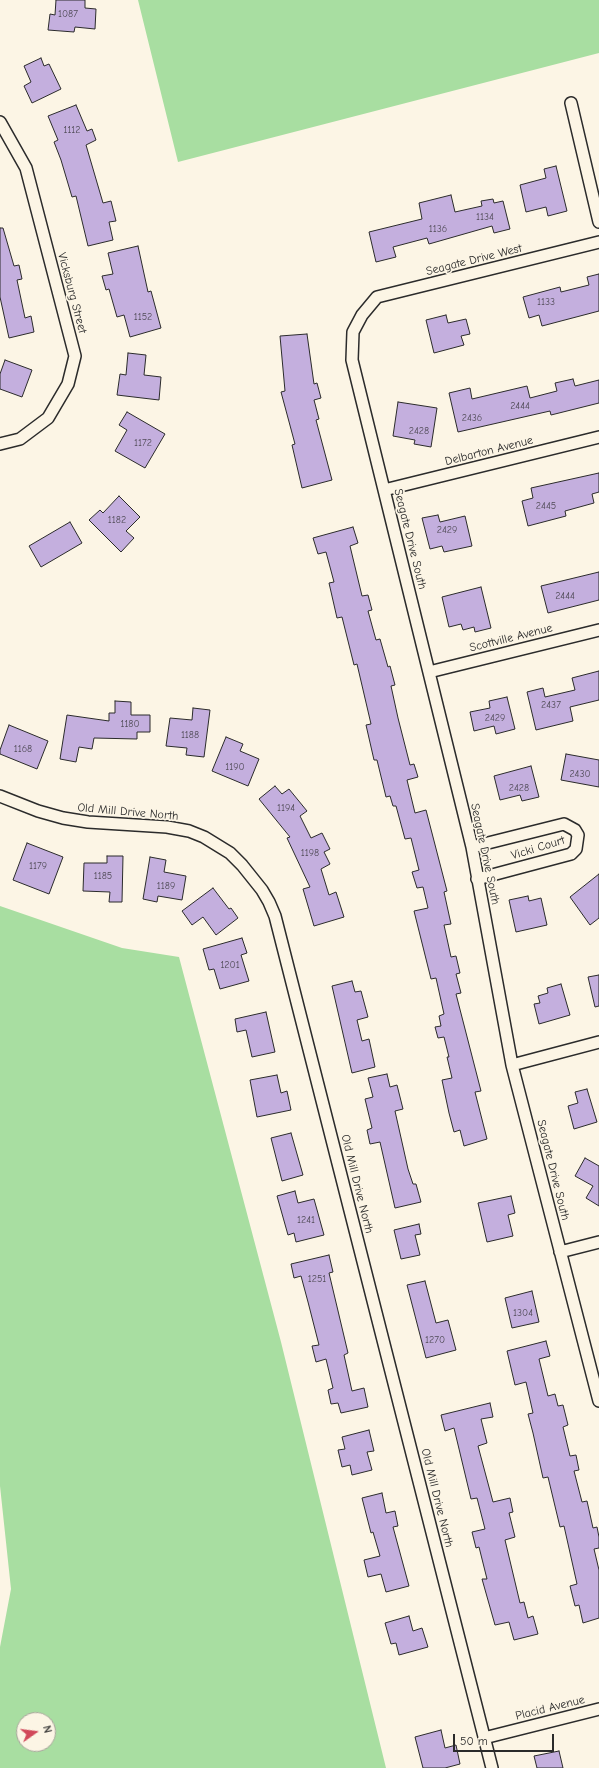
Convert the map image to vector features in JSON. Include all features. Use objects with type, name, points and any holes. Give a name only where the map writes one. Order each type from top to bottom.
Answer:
[{"type":"street","points":[[571,103],[599,222]]},
{"type":"street","name":"Vicksburg Street","points":[[0,122],[26,168],[75,356],[68,384],[48,418],[20,439],[0,444]]},
{"type":"street","name":"Seagate Drive West","points":[[362,315],[377,297],[599,242]]},
{"type":"street","name":"Seagate Drive South","points":[[362,315],[353,332],[352,360],[472,847],[512,1065],[599,1400]]},
{"type":"street","name":"Delbarton Avenue","points":[[384,490],[599,437]]},
{"type":"street","name":"Scottville Avenue","points":[[429,672],[599,630]]},
{"type":"street","name":"Old Mill Drive North","points":[[0,796],[38,811],[63,818],[88,822],[167,827],[189,831],[204,836],[230,853],[242,865],[262,890],[269,902],[276,916],[492,1768]]},
{"type":"street","name":"Vicki Court","points":[[472,847],[560,825],[570,827],[575,830],[578,836],[576,849],[571,854],[477,879]]},
{"type":"street","points":[[512,1065],[599,1042]]},
{"type":"street","points":[[560,1252],[599,1242]]},
{"type":"street","name":"Placid Avenue","points":[[484,1738],[599,1709]]},
{"type":"green space","points":[[138,0],[599,0],[599,53],[178,162]]},
{"type":"green space","points":[[0,906],[122,948],[179,957],[281,1342],[386,1768],[0,1768],[0,1647],[11,1589],[0,1486]]},
{"type":"building","points":[[56,0],[85,0],[85,8],[96,9],[95,29],[75,27],[74,32],[48,30],[50,14],[55,15]]},
{"type":"building","points":[[41,58],[44,66],[49,64],[61,89],[32,103],[24,86],[31,82],[24,66]]},
{"type":"building","points":[[76,105],[87,131],[92,129],[96,140],[86,145],[103,203],[111,201],[116,221],[109,222],[113,240],[88,246],[76,196],[72,197],[54,142],[58,140],[48,116]]},
{"type":"building","points":[[556,166],[567,211],[548,216],[546,207],[526,212],[520,185],[546,178],[544,169]]},
{"type":"building","points":[[451,195],[455,212],[482,206],[481,201],[493,199],[494,203],[503,201],[510,229],[494,233],[492,226],[429,244],[427,238],[393,247],[396,257],[376,262],[369,232],[422,219],[419,203]]},
{"type":"building","points":[[0,228],[3,228],[14,266],[19,265],[22,279],[17,280],[25,318],[31,316],[34,332],[9,338],[0,297]]},
{"type":"building","points":[[138,246],[148,292],[151,291],[161,328],[130,337],[124,315],[117,317],[109,289],[106,290],[102,276],[113,274],[108,253]]},
{"type":"building","points":[[599,274],[599,311],[542,326],[539,315],[529,318],[523,297],[560,287],[561,292],[589,285],[587,277]]},
{"type":"building","points":[[446,315],[448,323],[466,319],[470,334],[461,336],[464,345],[434,353],[426,320]]},
{"type":"building","points":[[307,334],[314,384],[317,383],[321,398],[314,400],[319,419],[316,420],[332,480],[302,488],[292,445],[295,444],[281,392],[285,391],[280,336]]},
{"type":"building","points":[[128,353],[146,355],[144,375],[161,377],[159,400],[117,395],[120,374],[126,375]]},
{"type":"building","points":[[5,360],[32,370],[22,397],[0,389],[0,374]]},
{"type":"building","points":[[573,379],[575,386],[599,380],[599,403],[551,415],[550,411],[458,432],[449,393],[470,388],[472,399],[527,386],[530,398],[557,391],[555,383]]},
{"type":"building","points":[[398,402],[437,408],[431,447],[414,444],[415,440],[393,436]]},
{"type":"building","points":[[127,412],[165,434],[145,468],[115,451],[127,430],[119,425]]},
{"type":"building","points":[[599,473],[599,492],[592,494],[594,503],[565,511],[566,516],[528,526],[522,501],[533,498],[531,488]]},
{"type":"building","points":[[119,496],[140,517],[126,531],[134,538],[121,552],[89,520],[100,510],[103,513]]},
{"type":"building","points":[[438,515],[440,522],[465,516],[472,546],[444,552],[442,546],[430,549],[422,518]]},
{"type":"building","points":[[70,522],[82,543],[41,567],[29,546]]},
{"type":"building","points":[[353,527],[358,543],[350,546],[362,596],[368,595],[372,610],[368,611],[376,640],[380,639],[388,667],[390,666],[395,685],[391,686],[398,718],[410,765],[414,764],[418,777],[407,780],[415,813],[426,810],[447,891],[444,892],[451,924],[444,925],[451,957],[456,956],[460,973],[456,974],[461,993],[456,994],[481,1091],[475,1092],[487,1139],[464,1146],[460,1130],[454,1132],[442,1080],[452,1078],[444,1037],[438,1038],[435,1027],[441,1026],[439,1016],[444,1014],[436,978],[431,979],[414,911],[428,908],[423,887],[417,888],[412,872],[419,870],[411,838],[405,839],[396,806],[393,806],[390,796],[386,797],[377,760],[374,760],[366,725],[371,724],[357,664],[354,665],[342,617],[337,618],[329,583],[334,582],[326,552],[318,554],[313,538]]},
{"type":"building","points":[[599,572],[599,600],[548,613],[541,586]]},
{"type":"building","points":[[481,587],[491,628],[475,632],[474,627],[463,630],[461,624],[449,627],[442,597]]},
{"type":"building","points":[[599,671],[599,700],[570,707],[573,721],[536,730],[527,692],[543,688],[545,697],[575,690],[572,678]]},
{"type":"building","points":[[507,697],[515,729],[496,734],[494,726],[474,731],[470,712],[490,708],[489,701]]},
{"type":"building","points":[[115,701],[131,702],[131,715],[150,715],[150,732],[137,732],[137,739],[94,738],[92,749],[79,747],[76,762],[60,759],[67,715],[109,721],[109,713],[115,713]]},
{"type":"building","points":[[193,708],[210,710],[204,757],[186,755],[187,748],[166,746],[170,718],[192,720]]},
{"type":"building","points":[[9,725],[48,741],[37,769],[0,754]]},
{"type":"building","points":[[226,737],[243,744],[240,751],[259,759],[248,786],[212,771]]},
{"type":"building","points":[[566,754],[599,760],[599,787],[561,780]]},
{"type":"building","points":[[531,766],[539,797],[522,801],[520,795],[500,800],[494,776]]},
{"type":"building","points":[[275,786],[282,794],[289,789],[307,811],[300,816],[311,838],[322,833],[330,849],[324,852],[330,864],[321,869],[329,895],[336,892],[344,917],[314,926],[303,889],[310,887],[287,838],[290,837],[259,799]]},
{"type":"building","points":[[27,843],[63,857],[49,894],[13,880]]},
{"type":"building","points":[[107,856],[123,856],[122,902],[109,902],[110,892],[83,891],[84,863],[107,863]]},
{"type":"building","points":[[150,857],[166,860],[164,872],[186,876],[182,900],[158,896],[157,902],[143,899]]},
{"type":"building","points":[[599,874],[599,918],[590,925],[570,897]]},
{"type":"building","points":[[213,888],[238,918],[216,935],[203,917],[192,925],[182,911]]},
{"type":"building","points":[[528,896],[529,901],[541,898],[547,925],[516,932],[509,900]]},
{"type":"building","points":[[242,938],[247,953],[241,955],[249,981],[220,989],[214,969],[209,970],[203,949]]},
{"type":"building","points":[[599,975],[599,1006],[595,1007],[588,977]]},
{"type":"building","points":[[352,981],[355,992],[361,991],[368,1017],[357,1020],[362,1041],[369,1039],[375,1067],[352,1073],[332,986]]},
{"type":"building","points":[[561,984],[570,1015],[539,1024],[534,1004],[540,1003],[538,996],[548,993],[547,988]]},
{"type":"building","points":[[266,1012],[275,1052],[252,1057],[246,1030],[237,1032],[235,1019]]},
{"type":"building","points":[[387,1074],[390,1087],[397,1085],[403,1109],[395,1111],[408,1169],[413,1184],[416,1184],[421,1202],[395,1208],[380,1142],[370,1144],[367,1130],[372,1128],[365,1099],[373,1097],[368,1078]]},
{"type":"building","points":[[277,1075],[281,1093],[287,1091],[291,1110],[257,1117],[250,1080]]},
{"type":"building","points":[[587,1089],[597,1122],[574,1129],[568,1106],[578,1103],[575,1092]]},
{"type":"building","points":[[291,1133],[303,1175],[282,1181],[271,1138]]},
{"type":"building","points":[[585,1158],[599,1166],[599,1206],[586,1198],[593,1186],[575,1176]]},
{"type":"building","points":[[295,1191],[298,1203],[314,1199],[324,1235],[296,1242],[294,1233],[288,1235],[277,1196]]},
{"type":"building","points":[[511,1196],[515,1213],[508,1215],[513,1236],[487,1242],[478,1203]]},
{"type":"building","points":[[419,1224],[421,1234],[415,1235],[420,1255],[401,1259],[394,1230]]},
{"type":"building","points":[[329,1255],[333,1272],[329,1273],[348,1353],[344,1355],[352,1391],[364,1388],[368,1407],[341,1413],[338,1403],[331,1404],[328,1390],[333,1388],[326,1359],[316,1362],[312,1346],[319,1345],[301,1276],[294,1278],[291,1264]]},
{"type":"building","points":[[425,1281],[436,1323],[448,1320],[456,1350],[426,1358],[407,1285]]},
{"type":"building","points":[[532,1291],[539,1322],[512,1328],[505,1298]]},
{"type":"building","points":[[546,1341],[550,1356],[539,1359],[548,1396],[555,1394],[558,1406],[563,1405],[568,1425],[563,1427],[570,1456],[576,1455],[579,1470],[574,1471],[582,1502],[587,1501],[593,1528],[597,1527],[599,1537],[599,1548],[594,1549],[599,1570],[599,1618],[583,1623],[579,1605],[575,1606],[570,1586],[577,1584],[564,1526],[560,1527],[548,1477],[543,1478],[528,1414],[533,1413],[526,1382],[515,1385],[507,1351]]},
{"type":"building","points":[[490,1403],[493,1417],[481,1419],[487,1443],[478,1446],[493,1502],[510,1498],[513,1512],[509,1513],[515,1537],[505,1540],[520,1603],[524,1602],[528,1618],[533,1616],[538,1634],[514,1640],[509,1622],[495,1625],[482,1579],[487,1579],[479,1547],[476,1548],[472,1532],[485,1529],[477,1498],[471,1499],[454,1428],[445,1431],[441,1415]]},
{"type":"building","points":[[369,1430],[374,1451],[367,1452],[372,1470],[352,1475],[350,1465],[342,1467],[338,1450],[345,1449],[342,1437]]},
{"type":"building","points":[[382,1493],[386,1513],[395,1511],[398,1526],[393,1527],[409,1586],[386,1592],[381,1574],[368,1577],[364,1560],[380,1556],[373,1532],[371,1533],[362,1498]]},
{"type":"building","points":[[409,1616],[413,1631],[422,1628],[428,1647],[399,1655],[396,1643],[391,1644],[385,1623]]},
{"type":"building","points":[[441,1730],[445,1748],[456,1745],[460,1764],[445,1768],[423,1768],[415,1737]]},
{"type":"building","points":[[559,1751],[563,1768],[537,1768],[534,1756]]}]
